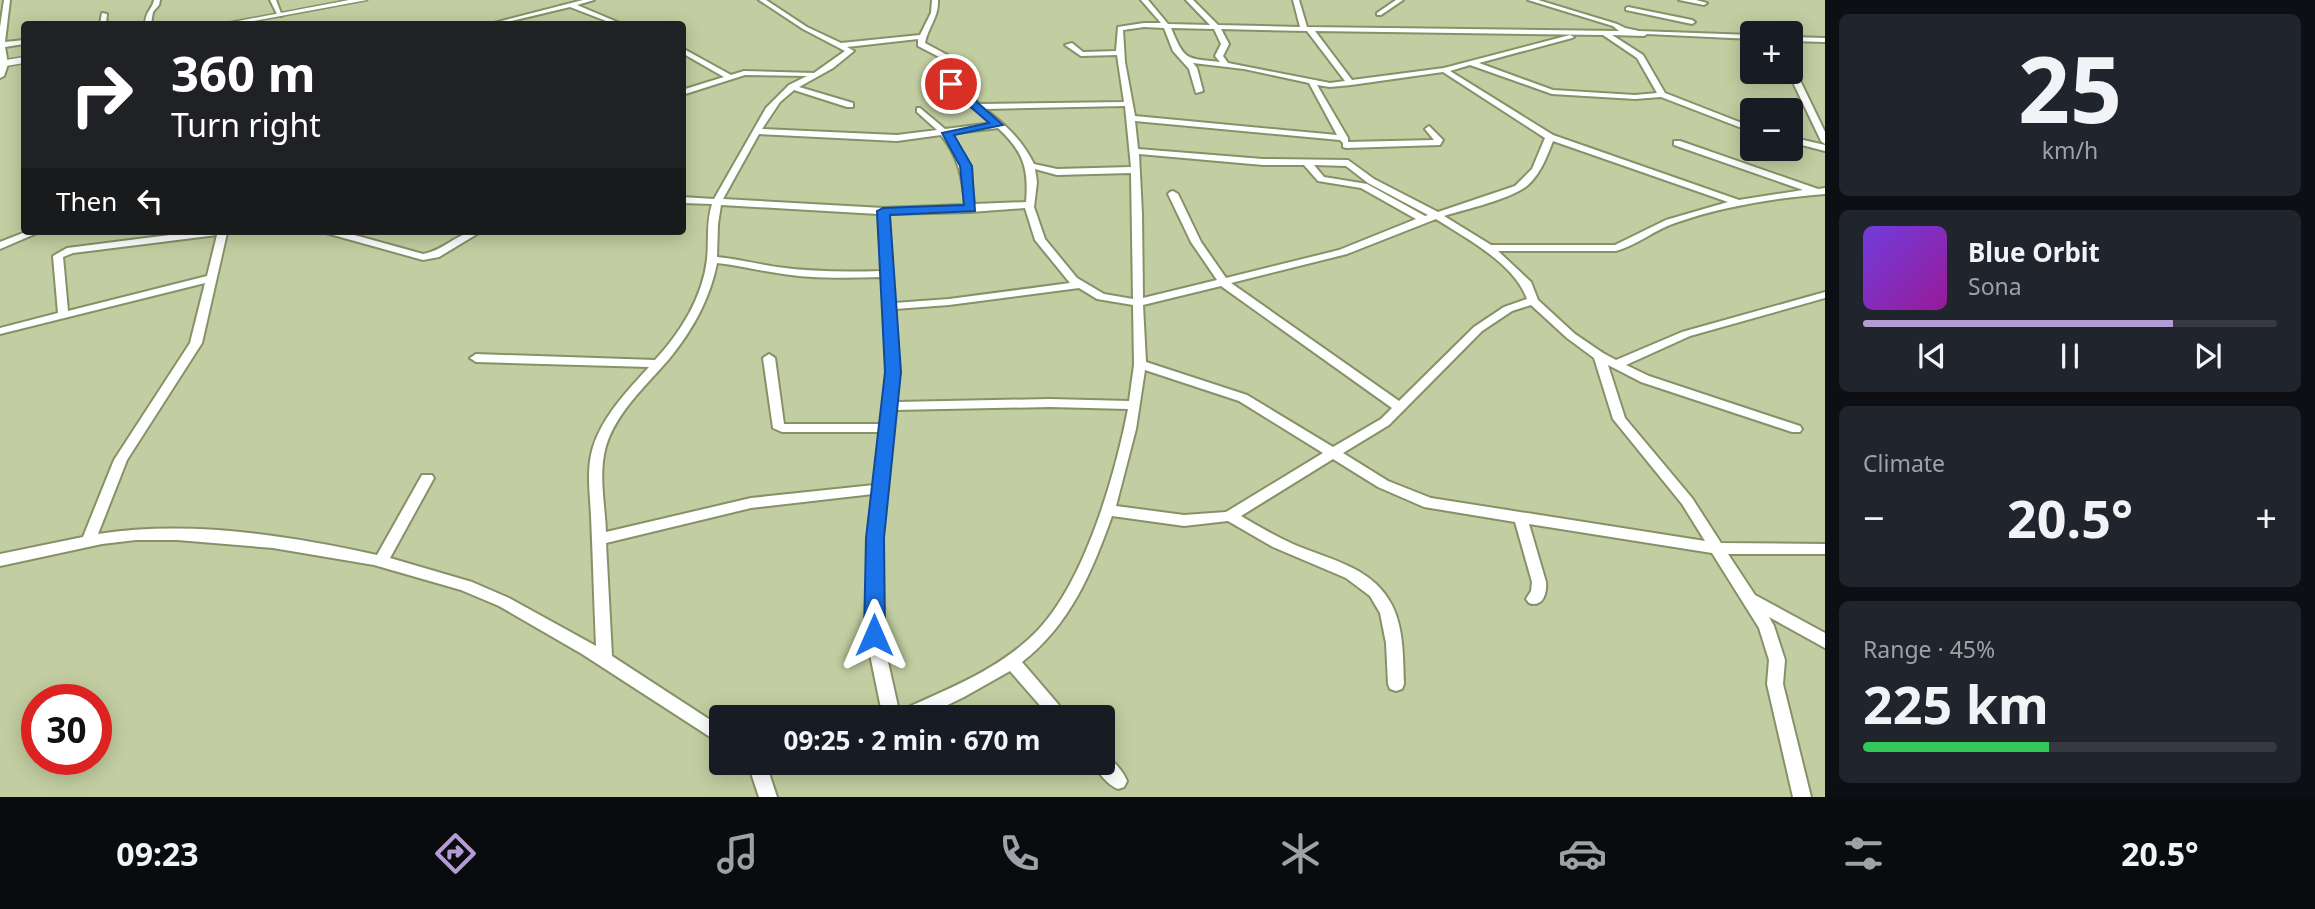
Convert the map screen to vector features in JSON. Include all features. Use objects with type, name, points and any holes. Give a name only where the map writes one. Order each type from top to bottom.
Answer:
[{"type":"main road","points":[[244,21],[363,0]]},
{"type":"main road","points":[[2,64],[21,61]]},
{"type":"street","points":[[0,76],[7,0]]},
{"type":"street","points":[[148,21],[150,11],[157,0]]},
{"type":"street","points":[[273,0],[280,15]]},
{"type":"street","points":[[505,21],[591,0]]},
{"type":"street","points":[[935,0],[936,12],[921,44],[949,61],[947,79],[1023,148],[1032,166],[1030,206],[1040,240],[1061,269],[1079,285],[1101,297],[1138,303],[1343,252],[1424,219],[1523,187],[1531,179],[1550,136]]},
{"type":"street","points":[[1143,0],[1166,25],[1184,60],[1193,68],[1199,91]]},
{"type":"street","points":[[1189,0],[1216,27],[1225,44],[1219,56],[1225,64]]},
{"type":"street","points":[[1296,0],[1307,30],[1351,83]]},
{"type":"street","points":[[1379,14],[1400,0]]},
{"type":"street","points":[[1531,0],[1615,25],[1626,32]]},
{"type":"street","points":[[1615,25],[1632,0]]},
{"type":"street","points":[[1682,0],[1704,3]]},
{"type":"street","points":[[604,658],[593,469],[600,445],[617,412],[697,309],[712,260],[712,229],[717,202],[777,99],[792,87],[848,54],[849,48],[805,28],[768,1]]},
{"type":"street","points":[[570,5],[611,21]]},
{"type":"street","points":[[1628,9],[1692,22]]},
{"type":"street","points":[[103,21],[104,13]]},
{"type":"street","points":[[931,705],[1011,661],[1042,635],[1060,615],[1098,538],[1133,421],[1140,364],[1135,170],[1120,28],[1133,25],[1166,25],[1307,30],[1572,34],[1626,32],[1740,38]]},
{"type":"street","points":[[1184,60],[1225,64],[1330,85],[1444,70],[1544,46],[1567,39],[1572,34]]},
{"type":"street","points":[[1605,34],[1640,57],[1662,95]]},
{"type":"street","points":[[842,45],[922,37]]},
{"type":"street","points":[[1803,39],[1825,40]]},
{"type":"street","points":[[1,45],[21,42]]},
{"type":"street","points":[[1069,44],[1081,54],[1121,53]]},
{"type":"street","points":[[686,52],[730,77]]},
{"type":"street","points":[[1471,63],[1552,92],[1635,97],[1662,95],[1740,125]]},
{"type":"street","points":[[1444,70],[1550,136],[1737,202]]},
{"type":"street","points":[[686,92],[730,77],[757,73],[815,74]]},
{"type":"street","points":[[1312,82],[1345,141],[1348,163]]},
{"type":"street","points":[[1798,84],[1825,141]]},
{"type":"street","points":[[792,87],[850,105]]},
{"type":"street","points":[[975,107],[1129,104]]},
{"type":"street","points":[[920,110],[947,133],[966,166],[970,209]]},
{"type":"street","points":[[1131,118],[1345,141],[1437,143],[1439,140],[1429,129]]},
{"type":"street","points":[[758,131],[877,138],[947,133],[998,125]]},
{"type":"street","points":[[1803,142],[1825,148]]},
{"type":"street","points":[[1676,143],[1821,192]]},
{"type":"street","points":[[1134,151],[1307,163],[1348,163],[1371,181],[1436,215],[1489,248],[1527,284],[1533,301],[1571,336],[1599,356],[1645,379],[1796,429]]},
{"type":"street","points":[[1307,163],[1321,179],[1364,186],[1424,219]]},
{"type":"street","points":[[1032,166],[1057,172],[1135,170]]},
{"type":"street","points":[[1489,248],[1616,248],[1632,244],[1668,223],[1737,202],[1821,192]]},
{"type":"street","points":[[1173,194],[1196,242],[1224,283],[1399,407]]},
{"type":"street","points":[[686,200],[883,211],[1030,206]]},
{"type":"street","points":[[883,211],[893,372],[875,538],[874,635],[889,705]]},
{"type":"street","points":[[0,246],[27,235]]},
{"type":"street","points":[[63,313],[58,256],[61,254],[71,250],[198,235]]},
{"type":"street","points":[[88,541],[126,449],[196,343],[223,235]]},
{"type":"street","points":[[343,235],[423,257],[435,255],[470,235]]},
{"type":"street","points":[[712,260],[831,275],[886,274]]},
{"type":"street","points":[[0,331],[63,313],[211,278]]},
{"type":"street","points":[[891,306],[962,301],[1079,285]]},
{"type":"street","points":[[1617,364],[1686,334],[1825,295]]},
{"type":"street","points":[[1106,510],[1179,521],[1204,522],[1230,516],[1385,422],[1478,329],[1507,309],[1533,301]]},
{"type":"street","points":[[1599,356],[1619,419],[1687,500],[1772,639],[1777,660],[1775,684],[1802,797]]},
{"type":"street","points":[[477,358],[656,365]]},
{"type":"street","points":[[769,358],[777,425],[782,428],[887,428]]},
{"type":"street","points":[[1140,364],[1243,398],[1383,484],[1429,503],[1715,548],[1825,550]]},
{"type":"street","points":[[890,406],[1050,403],[1135,405]]},
{"type":"street","points":[[380,562],[427,478]]},
{"type":"street","points":[[599,539],[751,503],[879,489]]},
{"type":"street","points":[[1230,516],[1279,544],[1360,579],[1373,588],[1385,606],[1394,636],[1396,684]]},
{"type":"street","points":[[1521,519],[1539,582],[1539,592],[1534,599]]},
{"type":"street","points":[[0,560],[88,541],[135,536],[222,538],[380,562],[446,580],[503,601],[604,658],[709,728]]},
{"type":"street","points":[[1748,598],[1825,641]]},
{"type":"street","points":[[1011,661],[1050,705]]},
{"type":"street","points":[[761,775],[768,797]]},
{"type":"street","points":[[1113,775],[1118,781]]},
{"type":"route","points":[[874,635],[875,538],[893,372],[883,211],[970,209],[966,166],[947,133],[998,125],[951,84]]}]
